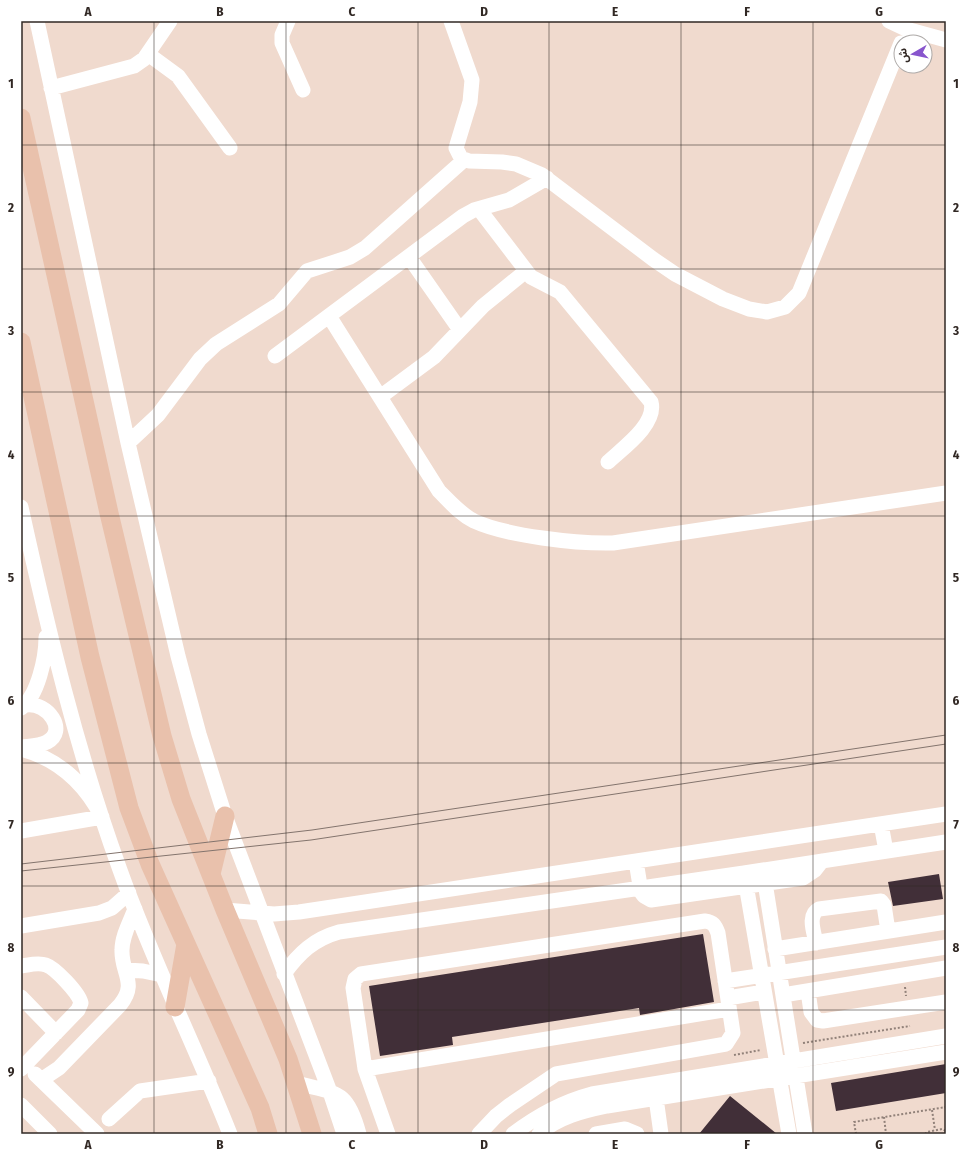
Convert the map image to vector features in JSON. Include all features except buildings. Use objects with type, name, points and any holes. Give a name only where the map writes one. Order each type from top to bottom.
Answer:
[{"type":"main road","points":[[21,118],[109,513],[162,736],[181,799],[225,910],[288,1059],[312,1134]]},
{"type":"main road","points":[[21,342],[90,657],[129,808],[150,864],[260,1108],[268,1134]]},
{"type":"main road","points":[[211,874],[225,816]]},
{"type":"main road","points":[[175,1007],[186,944]]},
{"type":"street","points":[[37,21],[128,443],[178,656],[198,734],[225,816],[330,1092],[344,1134]]},
{"type":"street","points":[[52,88],[128,69],[139,63],[148,54],[170,21]]},
{"type":"street","points":[[288,21],[282,38],[282,43],[303,90]]},
{"type":"street","points":[[450,21],[468,65],[472,80],[470,102],[456,148],[459,155],[464,160],[516,164],[547,178],[675,274],[705,290],[748,309],[767,312],[776,311],[793,301],[799,293],[893,63]]},
{"type":"street","points":[[889,21],[900,34]]},
{"type":"street","points":[[933,39],[946,40]]},
{"type":"street","points":[[148,54],[178,76],[230,148]]},
{"type":"street","points":[[128,443],[158,415],[208,351],[280,304],[307,271],[350,257],[365,248],[464,160]]},
{"type":"street","points":[[275,356],[463,216],[479,209],[509,200],[547,178]]},
{"type":"street","points":[[479,209],[526,271],[536,281],[554,287],[560,292],[651,402],[652,414],[647,424],[608,462]]},
{"type":"street","points":[[409,257],[460,330]]},
{"type":"street","points":[[380,397],[430,360],[483,306],[526,271]]},
{"type":"street","points":[[329,316],[439,491],[455,508],[473,520],[487,526],[516,533],[588,543],[613,543],[946,493]]},
{"type":"street","points":[[21,508],[64,694],[102,818],[135,909],[175,1007],[209,1081],[230,1134]]},
{"type":"street","points":[[23,707],[42,668],[46,642],[45,616]]},
{"type":"street","points":[[21,748],[46,743],[50,740],[55,731],[52,718],[46,710],[37,705],[23,707]]},
{"type":"street","points":[[21,748],[43,756],[66,771],[87,792],[102,818]]},
{"type":"street","points":[[225,910],[262,913],[299,912],[946,814]]},
{"type":"street","points":[[21,831],[102,818]]},
{"type":"street","points":[[881,824],[886,851]]},
{"type":"street","points":[[284,974],[300,953],[309,946],[318,940],[339,932],[640,888],[745,880],[764,877],[822,861],[946,842]]},
{"type":"street","points":[[636,861],[640,888]]},
{"type":"street","points":[[764,877],[805,1134]]},
{"type":"street","points":[[745,880],[789,1134]]},
{"type":"street","points":[[21,926],[99,913],[112,908],[129,893]]},
{"type":"street","points":[[816,943],[812,916],[815,911],[819,909],[881,901],[884,905],[888,931]]},
{"type":"street","points":[[41,1080],[59,1068],[124,1000],[129,988],[122,951],[123,943],[135,909]]},
{"type":"street","points":[[388,1134],[365,1069],[353,988],[355,979],[361,974],[704,921],[711,922],[715,926],[718,933],[733,1033],[726,1044],[556,1074],[510,1105],[496,1116],[479,1134]]},
{"type":"street","points":[[775,949],[946,922]]},
{"type":"street","points":[[725,981],[946,947]]},
{"type":"street","points":[[21,966],[38,964],[49,966],[80,998],[81,1003],[78,1010],[22,1065],[41,1080],[97,1134]]},
{"type":"street","points":[[783,995],[946,968]]},
{"type":"street","points":[[126,970],[152,972],[162,975]]},
{"type":"street","points":[[808,991],[811,1012],[818,1020],[823,1021],[946,1002]]},
{"type":"street","points":[[365,1069],[728,1004],[764,992]]},
{"type":"street","points":[[21,997],[56,1033]]},
{"type":"street","points":[[539,1134],[564,1118],[655,1090],[793,1060],[946,1036]]},
{"type":"street","points":[[513,1134],[532,1120],[569,1100],[592,1094],[655,1090],[796,1076],[946,1052]]},
{"type":"street","points":[[650,1058],[661,1134]]},
{"type":"street","points":[[112,1122],[153,1088],[209,1081]]},
{"type":"street","points":[[296,1083],[330,1092],[345,1100],[355,1118],[359,1134]]},
{"type":"street","points":[[21,1105],[50,1134]]},
{"type":"street","points":[[596,1134],[625,1129],[637,1134]]},
{"type":"path","points":[[856,1134],[854,1122],[946,1107]]},
{"type":"path","points":[[932,1109],[935,1130]]},
{"type":"path","points":[[884,1117],[886,1134]]},
{"type":"path","points":[[925,1134],[927,1132],[942,1129],[946,1131]]},
{"type":"tram line","points":[[21,864],[312,830],[946,735]]},
{"type":"tram line","points":[[21,871],[311,840],[946,744]]}]
